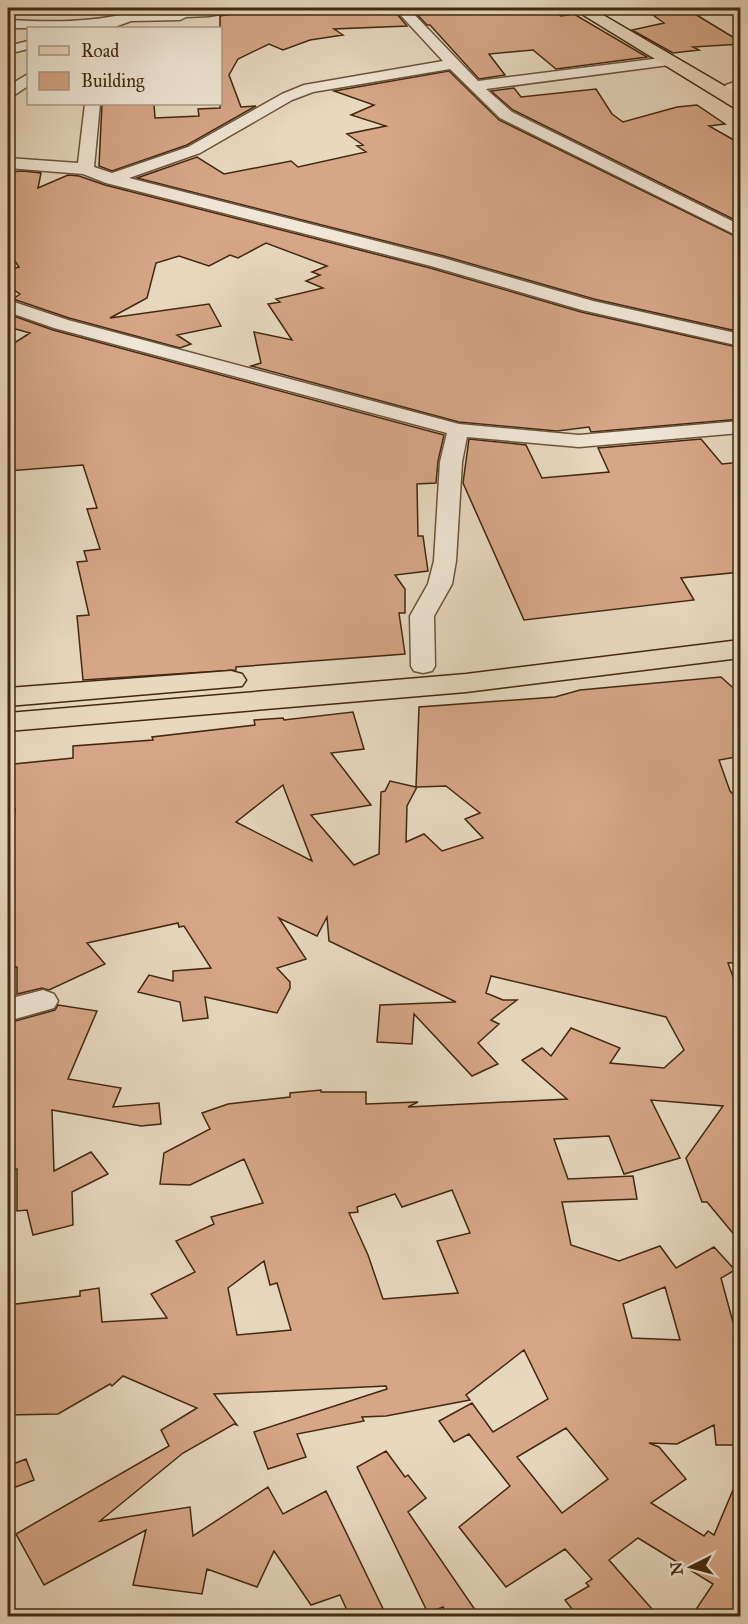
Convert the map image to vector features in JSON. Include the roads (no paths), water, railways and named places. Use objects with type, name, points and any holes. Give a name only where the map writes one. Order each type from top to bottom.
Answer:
[{"type":"main road","points":[[580,8],[669,61],[738,92]]},
{"type":"main road","points":[[594,8],[738,92]]},
{"type":"main road","points":[[8,697],[423,666],[741,633]]},
{"type":"main road","points":[[8,722],[477,681],[660,662],[741,649]]},
{"type":"street","points":[[8,24],[70,27],[128,17],[209,12],[231,8]]},
{"type":"street","points":[[401,8],[474,86],[506,115],[741,232]]},
{"type":"street","points":[[163,27],[180,12]]},
{"type":"street","points":[[103,27],[128,17]]},
{"type":"street","points":[[8,50],[27,45]]},
{"type":"street","points":[[474,86],[669,61]]},
{"type":"street","points":[[112,179],[194,150],[287,97],[309,88],[453,64]]},
{"type":"street","points":[[8,93],[21,76]]},
{"type":"street","points":[[86,169],[92,105]]},
{"type":"street","points":[[8,163],[86,169],[112,179],[437,262],[589,306],[741,340]]},
{"type":"street","points":[[8,306],[72,327],[458,430],[579,441],[741,427]]},
{"type":"street","points":[[423,666],[422,616],[441,584],[445,561],[452,462],[458,430]]},
{"type":"street","points":[[8,1010],[43,1001]]}]
